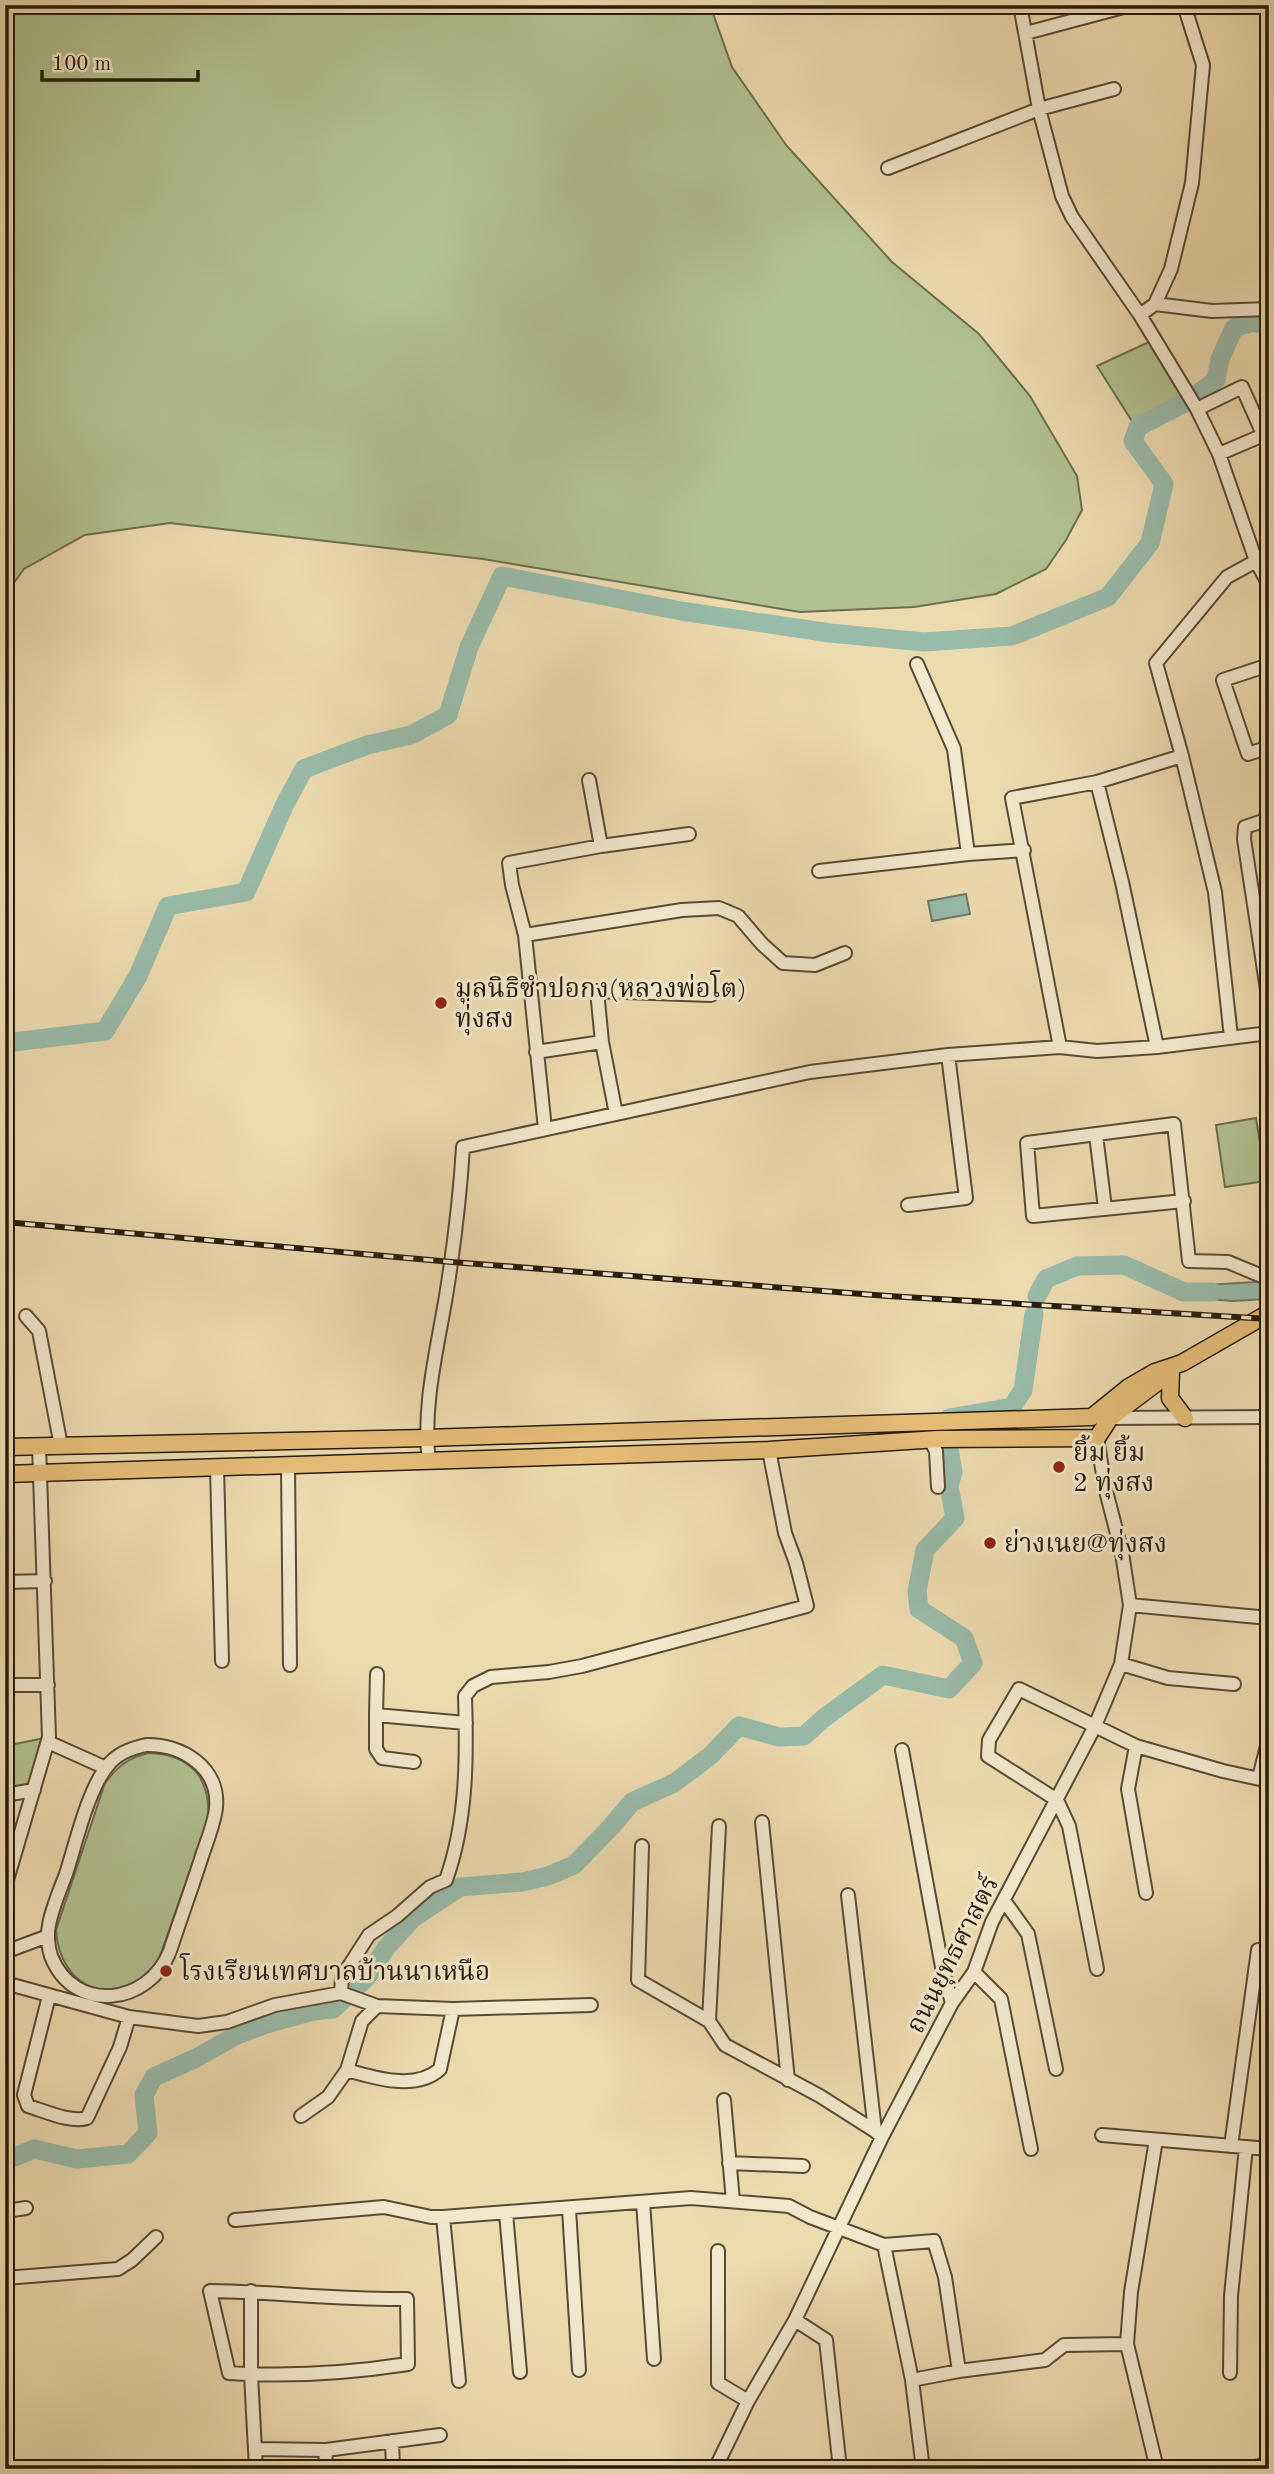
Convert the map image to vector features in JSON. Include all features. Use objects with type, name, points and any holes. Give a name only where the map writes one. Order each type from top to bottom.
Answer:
[{"type":"main road","points":[[5,1474],[769,1450],[992,1438],[1097,1438],[1110,1418],[1177,1367],[1269,1313]]},
{"type":"main road","points":[[5,1447],[426,1438],[1092,1417],[1118,1395],[1155,1372],[1177,1367]]},
{"type":"main road","points":[[1177,1367],[1170,1398],[1185,1418]]},
{"type":"main road","points":[[1055,1418],[1118,1395]]},
{"type":"street","points":[[1020,5],[1039,109],[1062,196],[1072,218],[1183,382],[1219,454],[1256,561],[1269,585]]},
{"type":"street","points":[[1026,33],[1131,5]]},
{"type":"street","points":[[1140,315],[1155,304],[1171,269],[1192,183],[1203,65],[1184,5]]},
{"type":"street","points":[[888,168],[1039,109],[1114,89]]},
{"type":"street","points":[[1155,304],[1213,311],[1269,310]]},
{"type":"street","points":[[1196,407],[1242,387],[1266,433],[1219,454]]},
{"type":"street","points":[[1231,1037],[1215,892],[1182,755],[1156,663],[1227,577],[1256,561]]},
{"type":"street","points":[[918,664],[954,749],[968,853]]},
{"type":"street","points":[[1269,665],[1223,680],[1248,754],[1269,747]]},
{"type":"street","points":[[1060,1047],[1012,798],[1097,782],[1182,755]]},
{"type":"street","points":[[589,780],[601,846]]},
{"type":"street","points":[[1097,782],[1122,882],[1157,1047]]},
{"type":"street","points":[[1269,819],[1245,827],[1244,839],[1269,1003]]},
{"type":"street","points":[[545,1129],[525,936],[509,863],[601,846],[689,834]]},
{"type":"street","points":[[819,871],[968,853],[1024,850]]},
{"type":"street","points":[[525,936],[682,910],[719,908],[738,916],[783,963],[815,965],[845,953]]},
{"type":"street","points":[[616,1114],[602,1042],[597,991],[711,995]]},
{"type":"street","points":[[429,1462],[426,1438],[433,1372],[459,1220],[463,1147],[810,1072],[948,1055],[1060,1047],[1097,1051],[1157,1047],[1269,1033]]},
{"type":"street","points":[[536,1052],[602,1042]]},
{"type":"street","points":[[908,1205],[966,1198],[948,1055]]},
{"type":"street","points":[[1184,1201],[1033,1216],[1027,1143],[1174,1124],[1184,1201],[1189,1261],[1228,1262],[1269,1279]]},
{"type":"street","points":[[1096,1135],[1105,1208]]},
{"type":"street","points":[[26,1315],[38,1331],[61,1446]]},
{"type":"street","points":[[1092,1417],[1269,1417]]},
{"type":"street","name":"ถนนยุทธศาสตร์","points":[[715,2469],[748,2401],[795,2320],[878,2134],[952,2003],[974,1972],[992,1922],[1094,1728],[1121,1664],[1130,1605],[1122,1553],[1105,1487],[1097,1438]]},
{"type":"street","points":[[934,1440],[938,1487]]},
{"type":"street","points":[[5,1887],[48,1742],[39,1446]]},
{"type":"street","points":[[346,1995],[342,1977],[369,1935],[397,1916],[430,1887],[446,1880],[452,1865],[465,1788],[465,1696],[473,1686],[491,1677],[582,1666],[807,1606],[785,1533],[769,1450]]},
{"type":"street","points":[[288,1465],[290,1665]]},
{"type":"street","points":[[217,1467],[222,1661]]},
{"type":"street","points":[[5,1582],[44,1581]]},
{"type":"street","points":[[1130,1605],[1269,1618]]},
{"type":"street","points":[[1121,1664],[1168,1678],[1234,1684]]},
{"type":"street","points":[[377,1675],[376,1749],[382,1758],[414,1762]]},
{"type":"street","points":[[5,1685],[48,1685]]},
{"type":"street","points":[[1097,1969],[1069,1826],[1057,1800],[988,1756],[989,1740],[1019,1689],[1094,1728],[1136,1746],[1223,1771],[1264,1779],[1269,1738]]},
{"type":"street","points":[[376,1715],[466,1723]]},
{"type":"street","points":[[48,1742],[106,1768]]},
{"type":"street","points":[[146,1745],[166,1745],[185,1752],[194,1759],[212,1783],[216,1802],[213,1822],[166,1961],[155,1977],[138,1989],[119,1996],[88,1992],[62,1975],[51,1956],[48,1936],[50,1919],[89,1804],[98,1779],[106,1768],[126,1751],[146,1745]]},
{"type":"street","points":[[1136,1746],[1128,1789],[1146,1893]]},
{"type":"street","points":[[902,1750],[942,1967],[952,2003]]},
{"type":"street","points":[[5,1795],[34,1790]]},
{"type":"street","points":[[762,1822],[788,2080]]},
{"type":"street","points":[[709,2021],[719,1826]]},
{"type":"street","points":[[642,1846],[638,1980],[709,2021],[725,2045],[820,2096],[878,2134]]},
{"type":"street","points":[[848,1895],[878,2134]]},
{"type":"street","points":[[1004,1902],[1028,1934],[1056,2069]]},
{"type":"street","points":[[5,1952],[48,1936]]},
{"type":"street","points":[[1231,2146],[1258,1950]]},
{"type":"street","points":[[974,1972],[1001,1999],[1031,2149]]},
{"type":"street","points":[[5,1983],[129,2017],[198,2026],[227,2022],[275,2005],[346,1995],[377,2006],[453,2009],[591,2005]]},
{"type":"street","points":[[49,1996],[24,2095],[27,2106],[57,2114],[80,2120],[87,2118],[120,2047],[129,2017]]},
{"type":"street","points":[[301,2116],[328,2097],[347,2070],[362,2021],[377,2006]]},
{"type":"street","points":[[347,2070],[381,2080],[412,2080],[434,2074],[440,2069],[453,2009]]},
{"type":"street","points":[[724,2100],[733,2201]]},
{"type":"street","points":[[1102,2135],[1269,2149]]},
{"type":"street","points":[[1156,2140],[1130,2292],[1127,2344],[1157,2469]]},
{"type":"street","points":[[1230,2373],[1232,2282],[1246,2147]]},
{"type":"street","points":[[729,2162],[803,2166]]},
{"type":"street","points":[[235,2220],[384,2207],[443,2217],[691,2198],[789,2206],[884,2245],[934,2241],[945,2277],[959,2371]]},
{"type":"street","points":[[642,2203],[654,2359]]},
{"type":"street","points":[[5,2214],[6,2211],[26,2208]]},
{"type":"street","points":[[569,2209],[579,2370]]},
{"type":"street","points":[[506,2213],[520,2372]]},
{"type":"street","points":[[443,2217],[459,2381]]},
{"type":"street","points":[[5,2278],[118,2269],[132,2260],[156,2237]]},
{"type":"street","points":[[884,2245],[912,2380],[923,2469]]},
{"type":"street","points":[[718,2251],[718,2383],[748,2401]]},
{"type":"street","points":[[210,2291],[251,2291],[331,2298],[407,2299],[408,2364],[353,2372],[229,2374],[210,2291]]},
{"type":"street","points":[[251,2291],[251,2375],[256,2469]]},
{"type":"street","points":[[795,2320],[827,2340],[840,2469]]},
{"type":"street","points":[[912,2380],[1045,2360],[1063,2345],[1127,2344]]},
{"type":"street","points":[[255,2449],[326,2450],[440,2435]]},
{"type":"street","points":[[392,2441],[393,2469]]},
{"type":"street","points":[[325,2469],[326,2450]]},
{"type":"street","points":[[1244,2469],[1269,2464]]},
{"type":"green space","points":[[5,5],[710,5],[732,67],[786,145],[892,262],[979,334],[1030,396],[1077,476],[1082,510],[1046,569],[996,594],[914,607],[800,612],[483,559],[170,523],[85,535],[24,569],[5,595]]},
{"type":"green space","points":[[1151,341],[1188,401],[1135,426],[1097,366]]},
{"type":"green space","points":[[1256,1118],[1266,1181],[1225,1187],[1216,1125]]},
{"type":"green space","points":[[49,1737],[34,1790],[5,1795],[5,1746]]},
{"type":"green space","points":[[148,1753],[176,1758],[195,1771],[206,1791],[208,1819],[157,1965],[125,1988],[93,1988],[79,1980],[68,1968],[60,1951],[56,1930],[105,1783],[124,1764]]},
{"type":"shaded area","points":[[966,894],[970,914],[932,921],[928,901]]},
{"type":"shaded area","points":[[1269,1273],[1269,1299],[1232,1301],[1188,1297],[1189,1286],[1255,1282]]},
{"type":"waterway","points":[[5,1043],[105,1031],[138,976],[168,906],[246,892],[285,804],[304,769],[367,745],[411,735],[448,715],[469,647],[502,576],[681,611],[830,633],[924,642],[1012,636],[1108,597],[1150,543],[1164,484],[1133,441],[1138,427],[1188,401],[1216,380],[1220,359],[1234,328],[1253,322],[1269,326]]},
{"type":"waterway","points":[[1037,1296],[1046,1279],[1077,1266],[1124,1265],[1184,1292],[1213,1292]]},
{"type":"waterway","points":[[5,2161],[34,2149],[77,2159],[128,2154],[148,2133],[144,2095],[154,2077],[237,2035],[313,2011],[333,2009],[367,1977],[386,1948],[413,1918],[460,1887],[522,1882],[548,1876],[574,1865],[632,1802],[674,1783],[710,1756],[739,1726],[779,1737],[804,1736],[883,1675],[949,1689],[973,1663],[964,1638],[919,1609],[917,1591],[925,1550],[955,1518],[949,1486],[953,1472],[949,1449],[949,1418],[1012,1407],[1023,1390],[1034,1314]]},
{"type":"railway","points":[[5,1222],[452,1262],[888,1296],[1269,1319]]},
{"type":"place","name":"มูลนิธิซำปอกง(หลวงพ่อโต) ทุ่งสง","points":[[441,1003]]},
{"type":"place","name":"ยิ้ม ยิ้ม 2 ทุ่งสง","points":[[1059,1467]]},
{"type":"place","name":"ย่างเนย@ทุ่งสง","points":[[990,1543]]},
{"type":"place","name":"โรงเรียนเทศบาลบ้านนาเหนือ","points":[[166,1971]]}]
